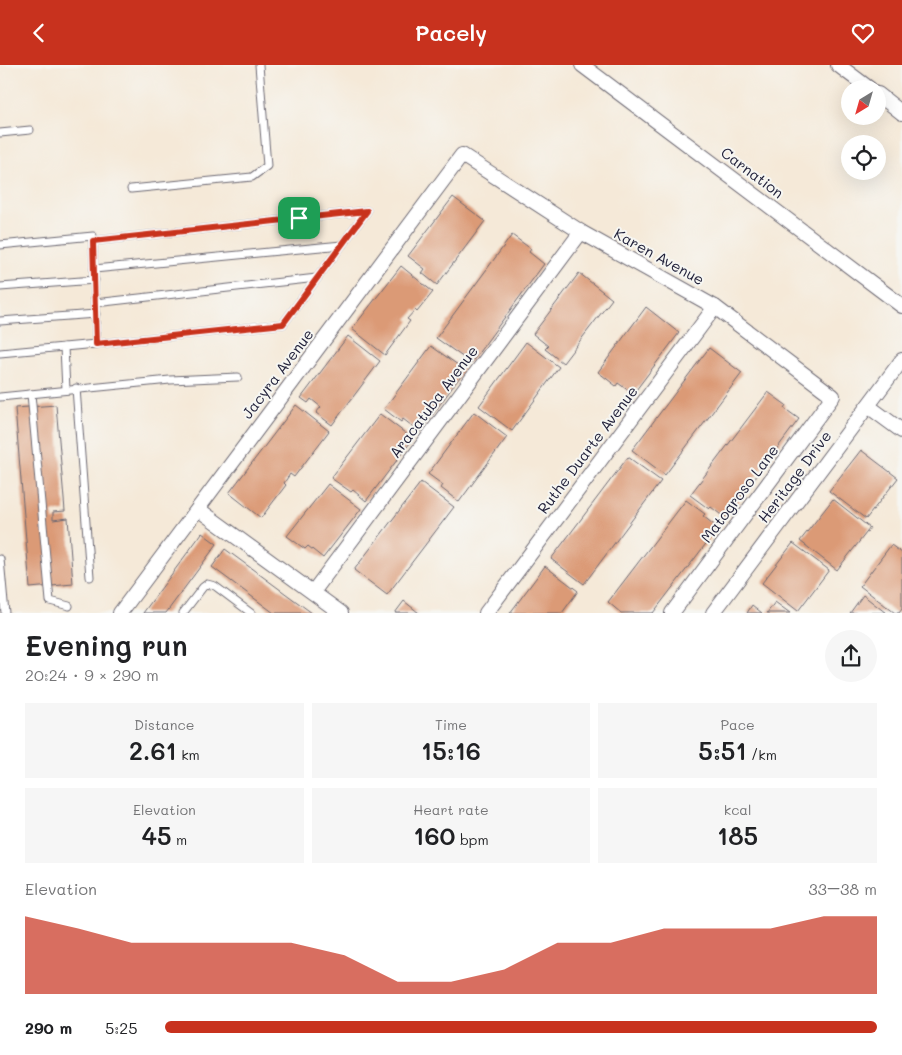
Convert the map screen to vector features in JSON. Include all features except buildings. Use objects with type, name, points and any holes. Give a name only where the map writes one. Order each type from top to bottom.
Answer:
[{"type":"street","name":"Carnation","points":[[582,65],[902,306]]},
{"type":"street","points":[[838,65],[858,80]]},
{"type":"street","points":[[886,100],[902,113]]},
{"type":"street","name":"Karen Avenue","points":[[462,155],[582,232],[715,307],[833,396]]},
{"type":"street","name":"Jacyra Avenue","points":[[120,613],[462,155]]},
{"type":"street","name":"Aracatuba Avenue","points":[[313,592],[582,232]]},
{"type":"street","name":"Ruthe Duarte Avenue","points":[[486,613],[715,307]]},
{"type":"street","name":"Heritage Drive","points":[[713,613],[902,360]]},
{"type":"street","name":"Matogroso Lane","points":[[672,613],[833,396]]},
{"type":"street","points":[[868,406],[902,431]]},
{"type":"street","points":[[198,509],[341,613]]},
{"type":"lane","points":[[131,189],[252,177],[267,166],[259,65]]},
{"type":"lane","points":[[0,133],[30,130]]},
{"type":"lane","points":[[0,353],[283,324],[367,211],[93,241]]},
{"type":"lane","points":[[0,245],[93,236],[96,344]]},
{"type":"lane","points":[[94,269],[342,245]]},
{"type":"lane","points":[[95,303],[318,278]]},
{"type":"lane","points":[[0,287],[94,280]]},
{"type":"lane","points":[[0,321],[96,314]]},
{"type":"lane","points":[[64,347],[66,389]]},
{"type":"lane","points":[[0,397],[170,380],[238,377]]},
{"type":"lane","points":[[76,389],[90,577]]},
{"type":"lane","points":[[31,394],[50,601],[69,606]]},
{"type":"lane","points":[[0,559],[5,613]]},
{"type":"lane","points":[[183,613],[207,584],[215,586],[251,613]]},
{"type":"route","points":[[367,211],[283,324],[96,344],[93,241],[299,218],[367,211]]}]
